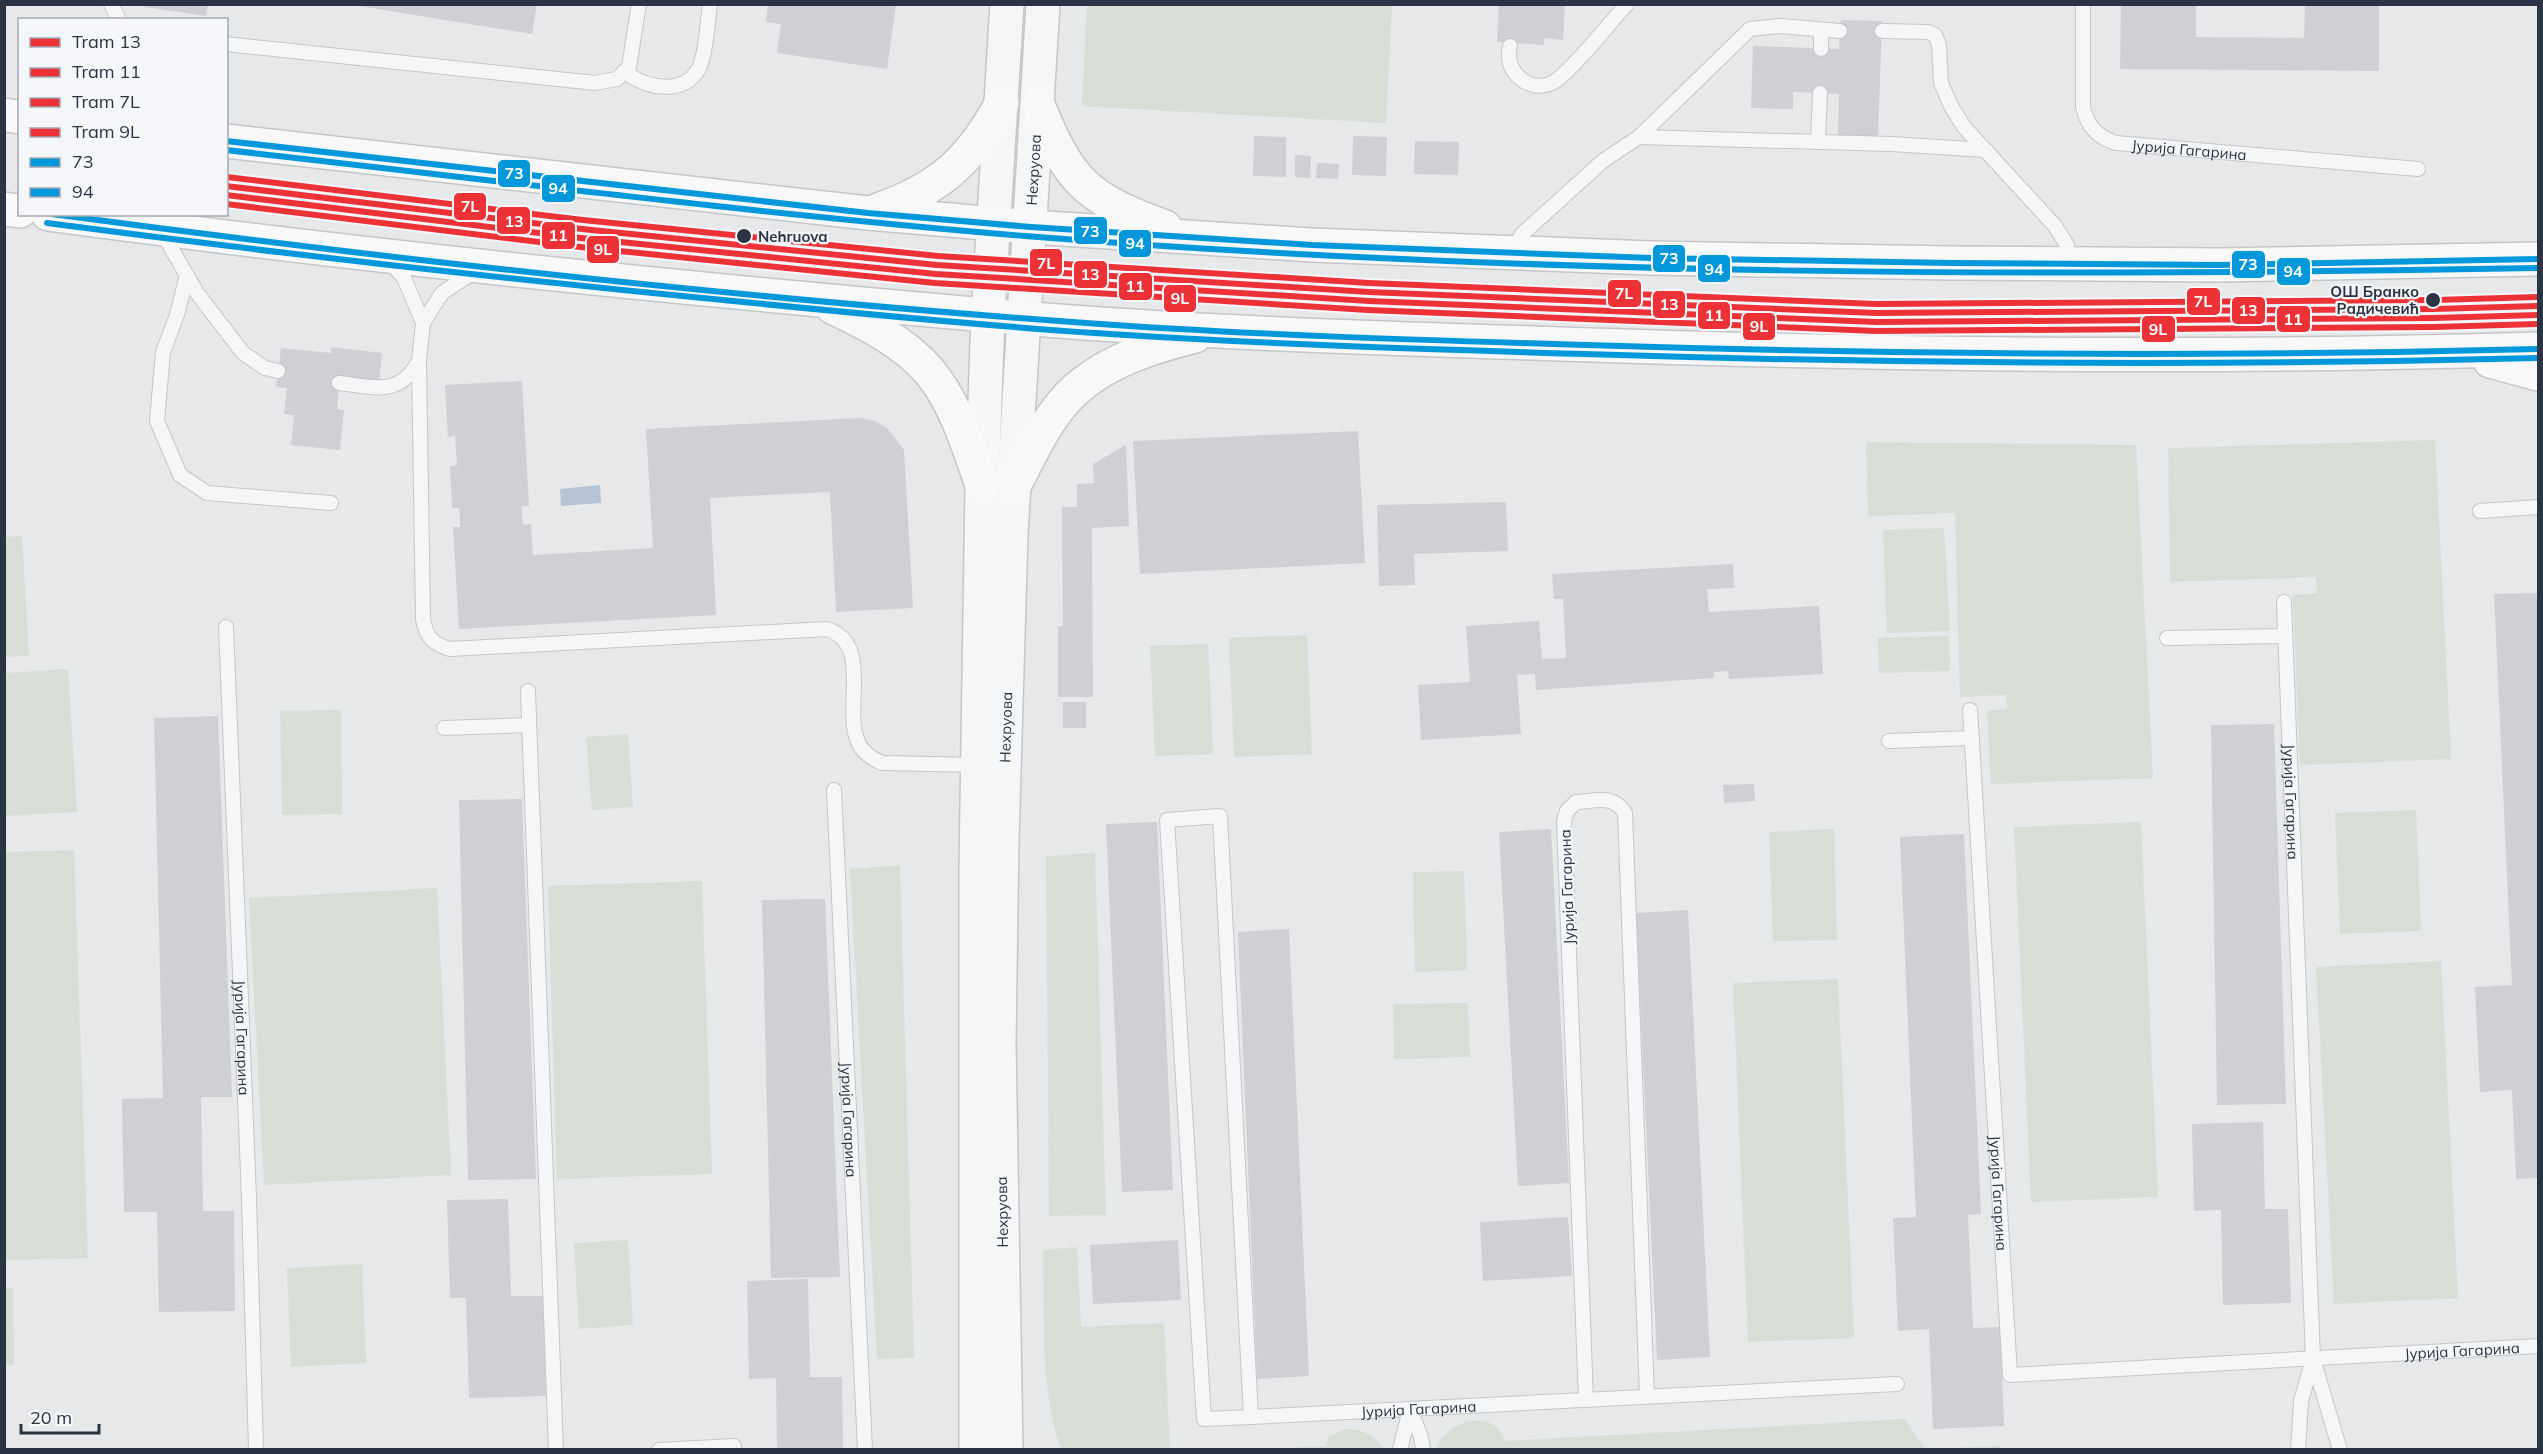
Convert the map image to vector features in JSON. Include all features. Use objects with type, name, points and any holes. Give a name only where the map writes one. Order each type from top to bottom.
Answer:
[{"type":"main road","points":[[868,213],[917,195],[944,177],[970,151],[1002,103]]},
{"type":"main road","points":[[1038,105],[1053,142],[1081,184],[1096,195],[1136,216],[1169,228],[1219,240]]},
{"type":"main road","points":[[228,141],[868,213],[1031,227],[1380,249],[1651,258],[2068,264],[2218,265],[2538,259]]},
{"type":"main road","points":[[62,216],[161,230],[480,267],[817,300],[1023,318],[1220,329],[1390,338],[2032,356],[2538,349]]},
{"type":"main road","points":[[817,300],[855,318],[889,338],[928,371],[952,409],[982,485]]},
{"type":"main road","points":[[1014,486],[1055,414],[1069,396],[1086,381],[1127,358],[1172,341],[1220,329]]},
{"type":"main road","points":[[2447,352],[2538,374]]},
{"type":"street","name":"Нехруова","points":[[976,1449],[978,765],[982,485],[988,314],[1007,4]]},
{"type":"street","name":"Нехруова","points":[[1006,1449],[999,1042],[1002,840],[1014,486],[1043,4]]},
{"type":"street","points":[[964,1449],[976,1408]]},
{"type":"lane","points":[[111,4],[118,18]]},
{"type":"lane","points":[[228,44],[595,83],[617,79],[626,73],[629,67],[639,4]]},
{"type":"lane","points":[[626,73],[645,85],[657,87],[678,85],[688,80],[700,64],[710,4]]},
{"type":"lane","points":[[1510,46],[1508,54],[1514,73],[1530,85],[1550,84],[1563,74],[1627,4]]},
{"type":"lane","name":"Јурија Гагарина","points":[[2083,4],[2083,107],[2086,118],[2095,133],[2103,139],[2116,143],[2418,169]]},
{"type":"lane","points":[[1517,253],[1521,235],[1527,229],[1604,160],[1639,137],[1750,29],[1771,26],[1840,31]]},
{"type":"lane","points":[[1821,30],[1821,49]]},
{"type":"lane","points":[[1882,31],[1928,32],[1935,35],[1939,45],[1941,82],[1964,127],[2055,226],[2067,245],[2068,264]]},
{"type":"lane","points":[[1818,142],[1820,93]]},
{"type":"lane","points":[[1639,137],[1891,144],[1986,150]]},
{"type":"lane","points":[[161,230],[197,293],[243,353],[259,365],[278,371]]},
{"type":"lane","points":[[384,256],[404,278],[423,323]]},
{"type":"lane","points":[[480,267],[442,293],[423,323],[419,360],[423,619],[425,632],[431,640],[450,649],[827,629],[837,632],[851,647],[856,732],[862,748],[872,758],[882,763],[978,765]]},
{"type":"lane","points":[[187,275],[177,315],[163,352],[157,421],[180,475],[207,493],[331,503]]},
{"type":"lane","points":[[339,383],[379,388],[401,384],[411,376],[419,360]]},
{"type":"lane","points":[[2480,511],[2538,507]]},
{"type":"lane","name":"Јурија Гагарина","points":[[2284,602],[2313,1359]]},
{"type":"lane","name":"Јурија Гагарина","points":[[226,627],[256,1449]]},
{"type":"lane","points":[[2167,638],[2285,636]]},
{"type":"lane","points":[[528,691],[556,1449]]},
{"type":"lane","name":"Јурија Гагарина","points":[[1970,710],[2010,1375],[2538,1346]]},
{"type":"lane","points":[[444,728],[528,725]]},
{"type":"lane","points":[[1889,741],[1972,738]]},
{"type":"lane","name":"Јурија Гагарина","points":[[834,790],[865,1449]]},
{"type":"lane","name":"Јурија Гагарина","points":[[1586,1400],[1564,821],[1567,811],[1576,802],[1612,800],[1619,804],[1625,813],[1647,1396]]},
{"type":"lane","name":"Јурија Гагарина","points":[[1251,1417],[1221,816],[1167,820],[1204,1419],[1251,1417],[1586,1400],[1647,1396],[1897,1384]]},
{"type":"lane","points":[[2298,1449],[2301,1401],[2313,1359]]},
{"type":"lane","points":[[2313,1359],[2340,1449]]},
{"type":"lane","points":[[1400,1449],[1410,1409]]},
{"type":"lane","points":[[1410,1409],[1421,1437],[1423,1449]]},
{"type":"lane","points":[[659,1449],[734,1446]]},
{"type":"shaded area","points":[[1087,5],[1392,5],[1386,123],[1082,106]]},
{"type":"shaded area","points":[[2435,440],[2451,759],[2300,765],[2293,595],[2317,593],[2316,577],[2170,582],[2168,448]]},
{"type":"shaded area","points":[[1866,442],[2136,445],[2153,778],[1991,784],[1987,711],[2007,709],[2006,695],[1960,697],[1955,513],[1868,516]]},
{"type":"shaded area","points":[[1944,528],[1950,631],[1887,633],[1883,530]]},
{"type":"shaded area","points":[[22,536],[29,656],[5,657],[5,537]]},
{"type":"shaded area","points":[[1307,635],[1312,754],[1234,757],[1229,638]]},
{"type":"shaded area","points":[[1949,636],[1950,671],[1879,673],[1878,638]]},
{"type":"shaded area","points":[[1208,644],[1213,754],[1155,756],[1150,646]]},
{"type":"shaded area","points":[[68,669],[77,812],[5,816],[5,673]]},
{"type":"shaded area","points":[[341,710],[342,814],[282,815],[280,711]]},
{"type":"shaded area","points":[[628,734],[633,807],[592,810],[586,737]]},
{"type":"shaded area","points":[[2416,810],[2421,931],[2340,934],[2335,813]]},
{"type":"shaded area","points":[[2141,822],[2158,1197],[2031,1202],[2014,827]]},
{"type":"shaded area","points":[[1834,829],[1837,940],[1773,941],[1769,832]]},
{"type":"shaded area","points":[[74,850],[88,1258],[5,1260],[5,852]]},
{"type":"shaded area","points":[[1095,853],[1106,1215],[1049,1216],[1046,856]]},
{"type":"shaded area","points":[[900,865],[914,1358],[877,1359],[850,869]]},
{"type":"shaded area","points":[[1464,871],[1467,970],[1415,972],[1413,872]]},
{"type":"shaded area","points":[[702,881],[712,1174],[557,1179],[548,886]]},
{"type":"shaded area","points":[[437,888],[451,1175],[264,1185],[249,898]]},
{"type":"shaded area","points":[[2441,961],[2458,1298],[2334,1304],[2316,967]]},
{"type":"shaded area","points":[[1838,979],[1854,1338],[1748,1342],[1733,983]]},
{"type":"shaded area","points":[[1468,1003],[1470,1057],[1394,1059],[1393,1004]]},
{"type":"shaded area","points":[[628,1240],[633,1325],[579,1329],[574,1243]]},
{"type":"shaded area","points":[[1077,1247],[1081,1327],[1164,1323],[1170,1449],[1061,1449],[1049,1401],[1046,1376],[1043,1250]]},
{"type":"shaded area","points":[[362,1264],[366,1363],[291,1367],[287,1268]]},
{"type":"shaded area","points":[[4,1288],[13,1288],[14,1365],[5,1365]]},
{"type":"shaded area","points":[[1905,1419],[1925,1449],[1436,1449],[1450,1431],[1470,1421],[1491,1424],[1499,1430],[1505,1441]]},
{"type":"shaded area","points":[[1346,1429],[1368,1434],[1383,1449],[1265,1449],[1326,1446],[1329,1436]]},
{"type":"shaded area","points":[[2001,1446],[2001,1449],[1925,1449]]},
{"type":"water","points":[[600,485],[601,503],[561,506],[560,489]]},
{"type":"building","points":[[145,4],[208,4],[206,16],[145,7]]},
{"type":"building","points":[[347,4],[537,4],[532,34]]},
{"type":"building","points":[[768,4],[896,4],[887,69],[777,53],[781,24],[766,22]]},
{"type":"building","points":[[1499,4],[1565,4],[1563,40],[1544,38],[1544,45],[1497,42]]},
{"type":"building","points":[[2121,4],[2196,4],[2196,37],[2304,38],[2305,4],[2379,4],[2379,71],[2120,69]]},
{"type":"building","points":[[1841,20],[1882,21],[1878,137],[1838,136],[1839,94],[1793,92],[1793,109],[1751,108],[1753,46],[1839,49]]},
{"type":"building","points":[[1254,136],[1286,137],[1286,177],[1253,176]]},
{"type":"building","points":[[1353,136],[1387,137],[1386,176],[1352,175]]},
{"type":"building","points":[[1415,141],[1459,142],[1458,175],[1414,174]]},
{"type":"building","points":[[1295,155],[1311,156],[1310,178],[1295,177]]},
{"type":"building","points":[[1317,163],[1339,164],[1338,179],[1316,178]]},
{"type":"building","points":[[331,347],[382,353],[379,383],[340,378],[337,409],[344,410],[340,450],[291,445],[294,415],[284,414],[287,388],[276,387],[281,348],[331,353]]},
{"type":"building","points":[[522,381],[529,506],[522,506],[522,515],[523,525],[531,524],[533,555],[653,548],[646,429],[861,418],[875,421],[887,428],[904,450],[913,608],[836,612],[830,492],[710,498],[716,615],[459,629],[453,527],[460,527],[460,518],[459,508],[452,508],[450,466],[457,465],[455,436],[448,437],[445,385]]},
{"type":"building","points":[[1358,431],[1365,563],[1140,574],[1133,441]]},
{"type":"building","points":[[1126,445],[1129,526],[1092,528],[1093,697],[1058,697],[1058,626],[1063,626],[1062,507],[1077,507],[1077,484],[1094,483],[1093,464]]},
{"type":"building","points":[[1506,502],[1508,551],[1414,554],[1415,585],[1379,586],[1377,505]]},
{"type":"building","points":[[1733,564],[1734,588],[1707,589],[1709,612],[1819,606],[1823,674],[1729,679],[1728,671],[1714,672],[1714,678],[1536,690],[1535,674],[1517,675],[1521,734],[1421,740],[1418,685],[1470,682],[1466,626],[1539,621],[1542,659],[1566,658],[1563,599],[1554,599],[1552,574]]},
{"type":"building","points":[[2538,593],[2538,1178],[2516,1179],[2512,1090],[2480,1092],[2475,987],[2512,985],[2494,594]]},
{"type":"building","points":[[1063,702],[1086,702],[1086,728],[1063,728]]},
{"type":"building","points":[[218,716],[232,1097],[201,1097],[203,1211],[234,1211],[235,1311],[159,1312],[157,1212],[124,1212],[122,1099],[163,1098],[154,718]]},
{"type":"building","points":[[2274,724],[2286,1104],[2217,1105],[2211,725]]},
{"type":"building","points":[[1754,784],[1755,801],[1724,803],[1723,785]]},
{"type":"building","points":[[522,799],[536,1179],[468,1180],[459,800]]},
{"type":"building","points":[[1157,822],[1173,1190],[1122,1192],[1106,824]]},
{"type":"building","points":[[1551,829],[1569,1183],[1518,1186],[1499,832]]},
{"type":"building","points":[[1964,834],[1981,1214],[1968,1215],[1973,1328],[2000,1327],[2004,1426],[1933,1429],[1929,1329],[1898,1331],[1893,1218],[1916,1217],[1900,837]]},
{"type":"building","points":[[825,899],[840,1277],[771,1278],[762,900]]},
{"type":"building","points":[[1688,910],[1710,1357],[1657,1360],[1636,913]]},
{"type":"building","points":[[1289,929],[1309,1376],[1257,1379],[1238,932]]},
{"type":"building","points":[[2263,1122],[2265,1209],[2288,1209],[2291,1303],[2223,1305],[2221,1210],[2194,1211],[2192,1124]]},
{"type":"building","points":[[508,1199],[511,1296],[543,1296],[546,1396],[469,1398],[466,1298],[450,1298],[447,1200]]},
{"type":"building","points":[[1568,1217],[1572,1276],[1483,1281],[1480,1222]]},
{"type":"building","points":[[1178,1240],[1181,1300],[1093,1304],[1090,1245]]},
{"type":"building","points":[[808,1279],[810,1377],[842,1377],[843,1450],[777,1450],[776,1378],[749,1379],[747,1281]]},
{"type":"tram line","name":"7L","points":[[228,177],[583,220],[938,256],[1369,283],[1876,304],[2434,300],[2538,297]]},
{"type":"tram line","name":"13","points":[[228,186],[582,229],[937,265],[1369,292],[1876,313],[2434,309],[2538,306]]},
{"type":"tram line","name":"11","points":[[228,195],[581,238],[936,274],[1369,301],[1876,322],[2434,318],[2538,315]]},
{"type":"tram line","name":"9L","points":[[228,204],[580,247],[935,283],[1368,310],[1876,331],[2434,327],[2538,324]]},
{"type":"transit line","name":"73","points":[[228,141],[868,213],[1031,227],[1312,245],[1651,258],[1951,263],[2219,265],[2538,259]]},
{"type":"transit line","name":"94","points":[[228,150],[725,207],[925,227],[1214,249],[1403,259],[1592,266],[1970,272],[2538,268]]},
{"type":"transit line","name":"73","points":[[68,216],[310,247],[697,290],[956,313],[1211,331],[1586,345],[1943,353],[2181,354],[2538,349]]},
{"type":"transit line","name":"94","points":[[47,223],[475,275],[647,293],[959,323],[1217,340],[1584,354],[1942,362],[2180,363],[2538,358]]},
{"type":"place","name":"Nehruova","points":[[744,236]]},
{"type":"place","name":"ОШ Бранко Радичевић","points":[[2433,300]]}]
